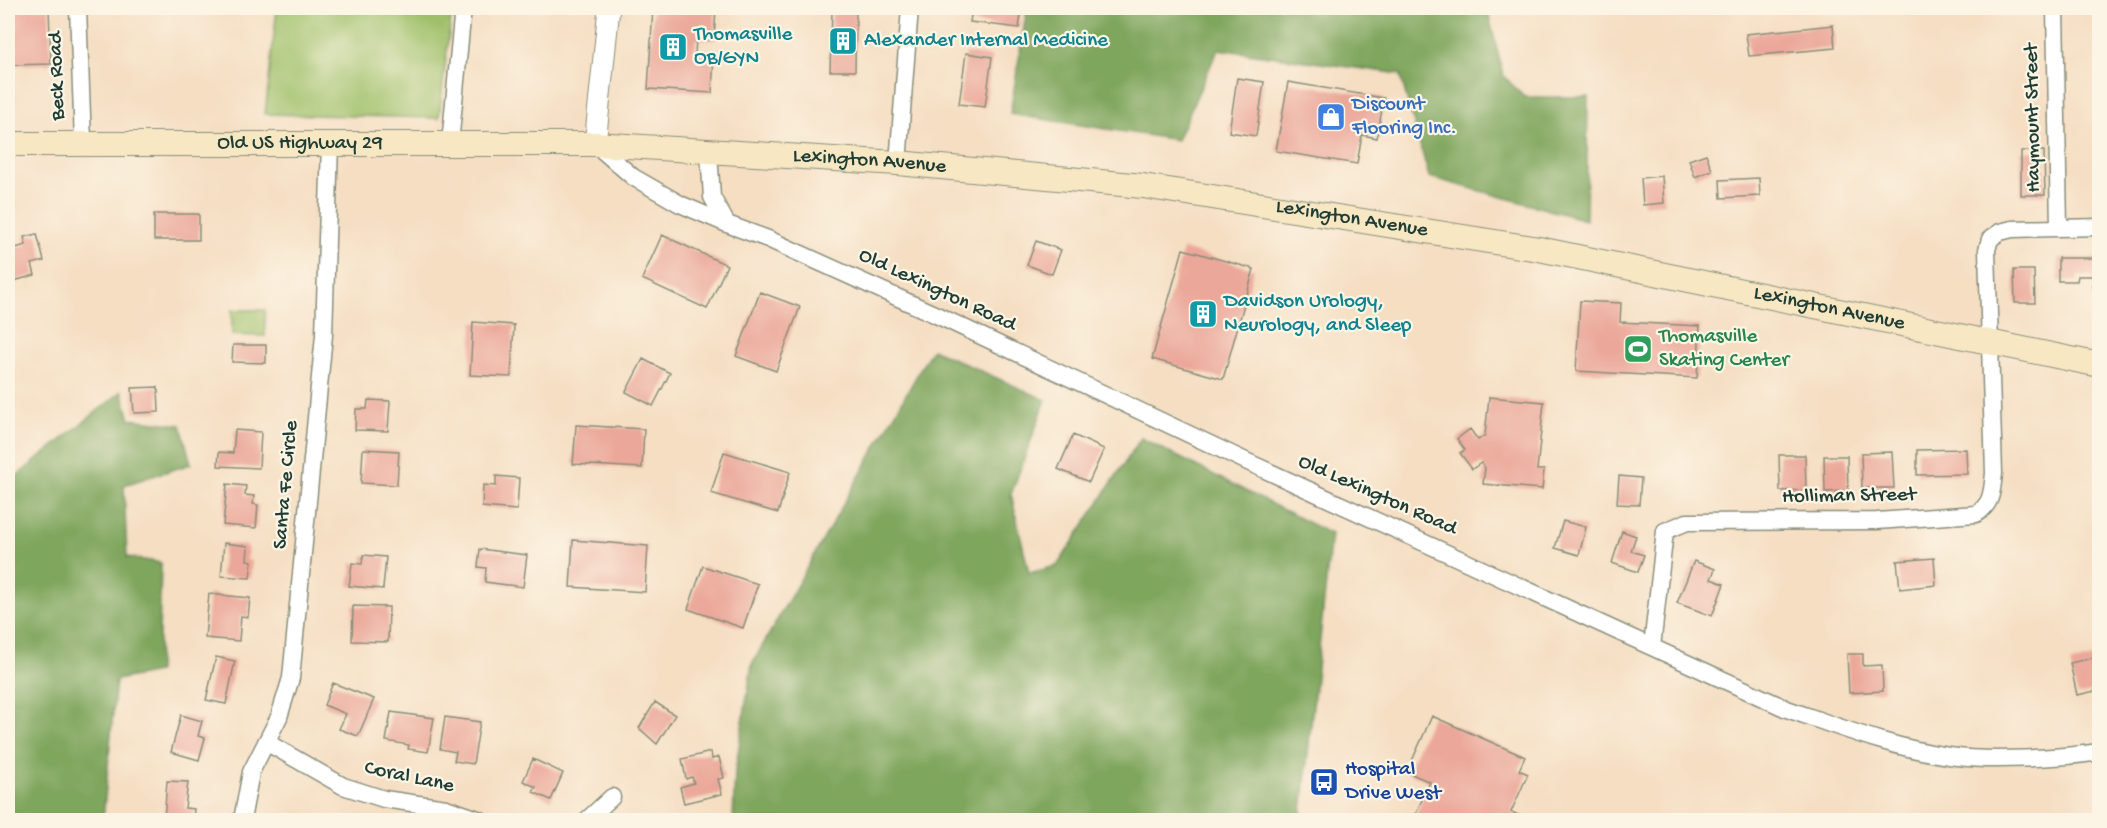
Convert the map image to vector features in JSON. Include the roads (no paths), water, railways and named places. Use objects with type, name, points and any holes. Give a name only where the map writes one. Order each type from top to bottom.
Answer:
[{"type":"main road","name":"Old US Highway 29","points":[[8,144],[83,142],[595,144]]},
{"type":"main road","name":"Lexington Avenue","points":[[595,144],[898,163],[1143,186],[1539,249],[2100,365]]},
{"type":"street","name":"Beck Road","points":[[78,8],[83,142]]},
{"type":"street","points":[[450,144],[463,8]]},
{"type":"street","points":[[595,144],[609,8]]},
{"type":"street","points":[[898,163],[910,8]]},
{"type":"street","name":"Haymount Street","points":[[2055,8],[2059,228]]},
{"type":"street","name":"Santa Fe Circle","points":[[242,820],[251,772],[279,717],[291,678],[324,335],[330,144]]},
{"type":"street","name":"Old Lexington Road","points":[[595,144],[633,177],[680,204],[768,239],[932,313],[1250,463],[1786,709],[1873,739],[1950,756],[2030,757],[2100,752]]},
{"type":"street","points":[[709,152],[712,196],[728,224]]},
{"type":"street","points":[[2059,228],[2100,227]]},
{"type":"street","name":"Holliman Street","points":[[1652,647],[1665,531],[1674,525],[1687,522],[1901,519],[1976,514],[1985,508],[1991,499],[1994,473],[1987,250],[1989,239],[2000,232],[2012,229],[2059,228]]},
{"type":"street","name":"Coral Lane","points":[[266,742],[343,786],[384,799],[446,808],[481,820]]},
{"type":"street","points":[[587,820],[612,797]]},
{"type":"place","name":"Alexander Internal Medicine","points":[[843,41]]},
{"type":"place","name":"Thomasville OB/GYN","points":[[673,47]]},
{"type":"place","name":"Discount Flooring Inc.","points":[[1331,117]]},
{"type":"place","name":"Davidson Urology, Neurology, and Sleep","points":[[1203,314]]},
{"type":"place","name":"Thomasville Skating Center","points":[[1638,349]]},
{"type":"place","name":"Hospital Drive West","points":[[1324,782]]}]
